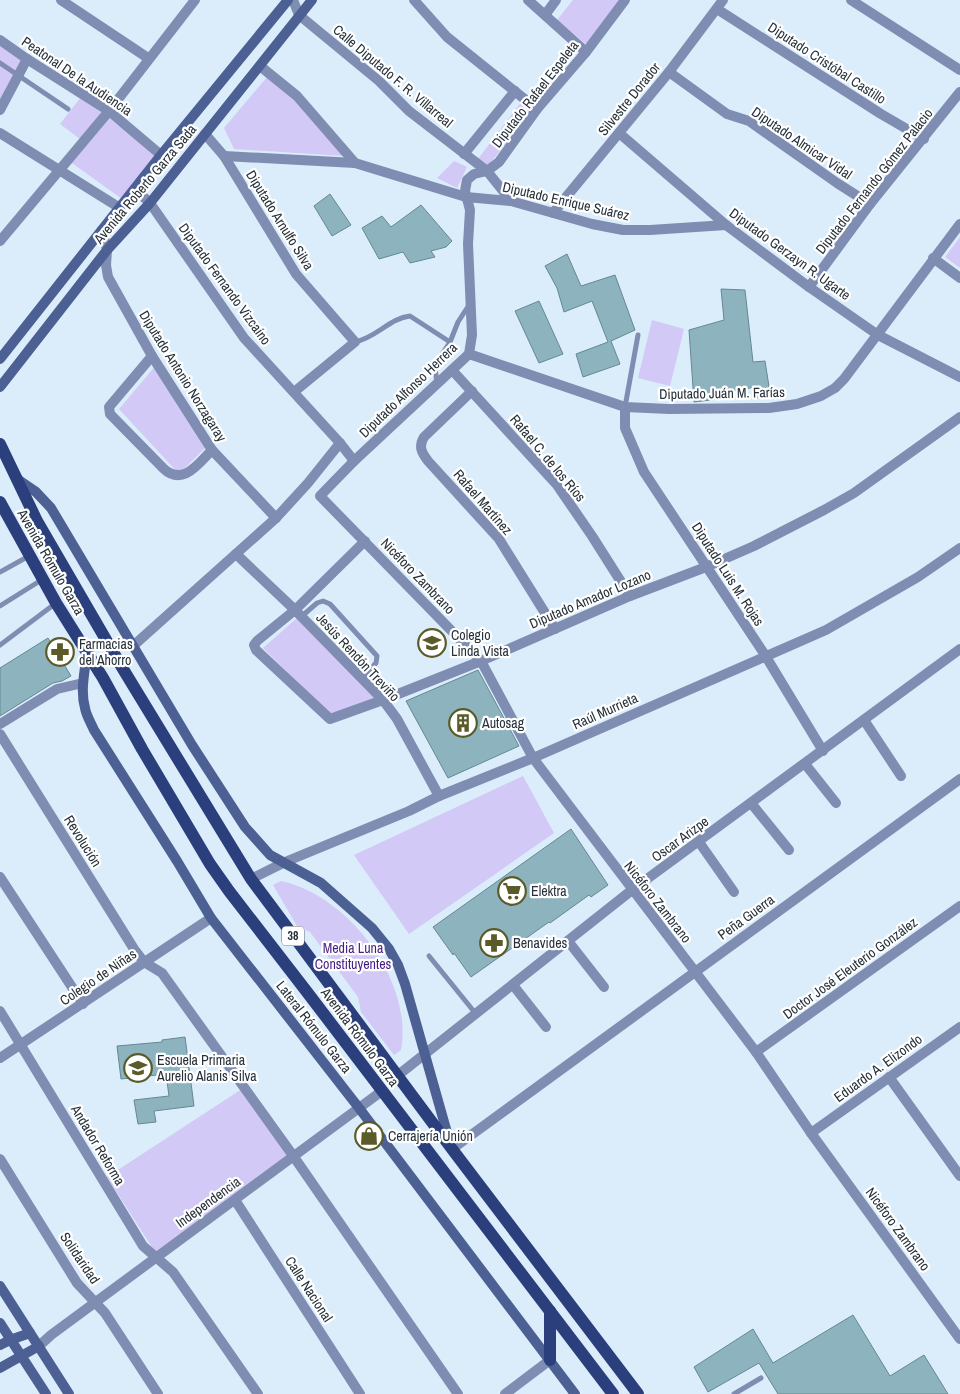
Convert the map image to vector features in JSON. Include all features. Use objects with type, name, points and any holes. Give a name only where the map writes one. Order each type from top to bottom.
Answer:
[{"type":"main road","name":"Avenida Rómulo Garza","points":[[0,444],[37,520],[108,644],[251,880],[638,1394]]},
{"type":"main road","name":"Avenida Rómulo Garza","points":[[0,502],[56,603],[103,678],[210,864],[613,1394]]},
{"type":"main road","points":[[550,1310],[550,1360]]},
{"type":"street","points":[[61,0],[148,58]]},
{"type":"street","name":"Avenida Roberto Garza Sada","points":[[0,358],[288,0]]},
{"type":"street","points":[[293,0],[299,15]]},
{"type":"street","name":"Avenida Roberto Garza Sada","points":[[0,387],[107,250],[150,202],[312,0]]},
{"type":"street","points":[[414,0],[447,36],[537,109]]},
{"type":"street","points":[[528,0],[586,52]]},
{"type":"street","points":[[545,15],[556,0]]},
{"type":"street","name":"Diputado Rafael Espeleta","points":[[466,197],[467,180],[474,174],[487,171],[499,162],[537,109],[586,52],[625,0]]},
{"type":"street","points":[[852,0],[960,70]]},
{"type":"street","points":[[0,241],[109,111],[193,1]]},
{"type":"street","name":"Silvestre Dorador","points":[[553,214],[669,72],[720,4]]},
{"type":"street","name":"Diputado Cristóbal Castillo","points":[[720,4],[874,109],[924,139]]},
{"type":"street","name":"Calle Diputado F. R. Villarreal","points":[[299,15],[379,81],[409,111],[487,171],[511,201]]},
{"type":"street","name":"Peatonal De la Audiencia","points":[[0,40],[27,60],[109,111],[162,155]]},
{"type":"street","points":[[0,110],[27,60]]},
{"type":"street","points":[[260,66],[297,96],[355,163]]},
{"type":"street","name":"Diputado Almicar Vidal","points":[[669,72],[727,114],[749,120],[837,183],[870,204]]},
{"type":"street","points":[[464,154],[515,91]]},
{"type":"street","name":"Diputado Fernando Gómez Palacio","points":[[809,287],[870,204],[960,92]]},
{"type":"street","points":[[0,133],[120,208]]},
{"type":"street","name":"Diputado Gerzayn R. Ugarte","points":[[619,133],[726,225],[809,287],[878,335],[960,376]]},
{"type":"street","name":"Diputado Arnulfo Silva","points":[[205,134],[224,156],[296,274],[355,342]]},
{"type":"street","name":"Diputado Enrique Suárez","points":[[224,156],[355,163],[466,197],[511,201],[553,214],[623,230],[726,225]]},
{"type":"street","name":"Diputado Fernando Vizcaíno","points":[[135,190],[150,202],[244,338],[340,443],[354,461]]},
{"type":"street","name":"Diputado Alfonso Herrera","points":[[320,496],[354,461],[469,354],[472,335],[468,244],[470,210],[466,197]]},
{"type":"street","name":"Diputado Juán M. Farías","points":[[469,354],[625,407],[669,409],[769,408],[797,404],[821,396],[835,388],[856,364],[960,224]]},
{"type":"street","name":"Diputado Antonio Norzagaray","points":[[102,230],[107,250],[106,265],[108,277],[152,356],[212,450],[276,518]]},
{"type":"street","points":[[933,258],[960,278]]},
{"type":"street","points":[[294,392],[355,342]]},
{"type":"street","points":[[152,356],[109,407],[110,414],[163,468],[173,475],[187,474],[212,450]]},
{"type":"street","name":"Rafael C. de los Ríos","points":[[452,370],[556,485],[588,529],[630,596]]},
{"type":"street","name":"Rafael Martínez","points":[[472,391],[424,437],[420,448],[428,461],[499,539],[555,629]]},
{"type":"street","name":"Diputado Luis M. Rojas","points":[[625,407],[625,428],[640,464],[765,655],[823,751]]},
{"type":"street","name":"Diputado Amador Lozano","points":[[298,614],[257,641],[254,646],[330,719],[482,661],[630,596],[706,567],[754,546],[846,497],[906,457],[960,417]]},
{"type":"street","points":[[133,646],[276,518],[308,483],[340,443]]},
{"type":"street","name":"Avenida Rómulo Garza","points":[[18,479],[36,492],[51,508],[192,745],[245,827],[270,855],[321,883],[372,928],[389,949],[398,965],[405,984],[452,1149]]},
{"type":"street","name":"Nicéforo Zambrano","points":[[320,496],[482,661],[533,758],[756,1052],[811,1133],[960,1339]]},
{"type":"street","points":[[298,614],[365,541]]},
{"type":"street","name":"Raúl Murrieta","points":[[251,880],[285,862],[533,758],[765,655],[826,630],[918,578],[960,548]]},
{"type":"street","name":"Jesús Rendón Treviño","points":[[236,554],[383,700],[397,719],[439,796]]},
{"type":"street","name":"Oscar Arizpe","points":[[397,1076],[632,890],[960,649]]},
{"type":"street","name":"Lateral Rómulo Garza","points":[[87,653],[83,683],[85,709],[94,730],[212,918],[359,1108],[575,1394]]},
{"type":"street","points":[[0,724],[57,689],[83,683]]},
{"type":"street","points":[[864,720],[901,776]]},
{"type":"street","name":"Revolución","points":[[0,734],[134,949],[144,962],[162,973],[294,1157],[458,1394]]},
{"type":"street","points":[[805,764],[836,803]]},
{"type":"street","name":"Peña Guerra","points":[[452,1149],[960,779]]},
{"type":"street","points":[[751,803],[789,850]]},
{"type":"street","points":[[699,842],[734,892]]},
{"type":"street","points":[[0,877],[83,1004]]},
{"type":"street","name":"Doctor José Eleuterio González","points":[[756,1052],[960,906]]},
{"type":"street","name":"Colegio de Niñas","points":[[0,1058],[212,918]]},
{"type":"street","points":[[568,941],[604,987]]},
{"type":"street","points":[[513,985],[546,1027]]},
{"type":"street","name":"Andador Reforma","points":[[0,1010],[143,1246],[174,1272],[258,1394]]},
{"type":"street","name":"Eduardo A. Elizondo","points":[[811,1133],[960,1027]]},
{"type":"street","points":[[889,1077],[960,1176]]},
{"type":"street","name":"Independencia","points":[[38,1346],[382,1091]]},
{"type":"street","name":"Solidaridad","points":[[0,1159],[78,1283],[87,1295],[96,1302],[158,1394]]},
{"type":"street","name":"Calle Nacional","points":[[234,1200],[360,1394]]},
{"type":"street","points":[[0,1286],[69,1394]]},
{"type":"street","points":[[0,1323],[46,1394]]},
{"type":"street","points":[[0,1346],[10,1340],[30,1333],[51,1335]]},
{"type":"street","points":[[0,1368],[38,1346]]},
{"type":"street","points":[[505,1394],[550,1360]]},
{"type":"lane","points":[[0,63],[68,109]]},
{"type":"lane","points":[[437,384],[435,368],[450,342],[458,322],[470,305]]},
{"type":"lane","points":[[355,342],[370,337],[402,317],[410,316],[450,342]]},
{"type":"lane","points":[[625,407],[638,335]]},
{"type":"lane","points":[[0,572],[29,556]]},
{"type":"lane","points":[[0,606],[43,578]]},
{"type":"lane","points":[[298,614],[323,601],[330,604],[377,656],[376,663],[361,678]]},
{"type":"lane","points":[[0,645],[56,603]]},
{"type":"lane","points":[[429,956],[476,1014]]},
{"type":"lane","points":[[734,1394],[760,1378]]},
{"type":"green space","points":[[573,0],[624,0],[587,45],[557,20]]},
{"type":"green space","points":[[0,44],[23,60],[0,103]]},
{"type":"green space","points":[[267,77],[295,99],[343,156],[234,149],[224,128]]},
{"type":"green space","points":[[81,97],[156,154],[122,199],[65,158],[80,139],[60,124]]},
{"type":"green space","points":[[522,101],[533,109],[488,166],[478,159]]},
{"type":"green space","points":[[454,161],[467,167],[457,188],[437,178]]},
{"type":"green space","points":[[960,237],[960,268],[945,257]]},
{"type":"green space","points":[[652,320],[684,329],[670,386],[638,378]]},
{"type":"green space","points":[[157,364],[205,448],[179,474],[119,409]]},
{"type":"green space","points":[[297,618],[376,697],[333,717],[263,648]]},
{"type":"green space","points":[[523,776],[554,833],[409,934],[354,855]]},
{"type":"green space","name":"Media Luna Constituyentes","points":[[281,881],[306,889],[330,904],[352,922],[371,945],[386,970],[397,996],[402,1024],[401,1050],[394,1055],[361,1012],[358,997],[310,932],[297,926],[273,885]]},
{"type":"green space","points":[[248,1085],[295,1150],[155,1252],[107,1177]]},
{"type":"building","points":[[330,194],[351,225],[332,236],[314,206]]},
{"type":"building","points":[[421,205],[452,241],[446,247],[431,251],[435,257],[410,263],[403,252],[379,259],[362,228],[382,216],[391,227]]},
{"type":"building","points":[[567,254],[581,286],[615,275],[635,330],[611,341],[620,364],[583,377],[576,354],[608,342],[592,301],[564,312],[557,288],[545,266]]},
{"type":"building","points":[[721,289],[745,290],[753,362],[765,361],[770,393],[757,398],[756,387],[718,393],[718,399],[694,402],[689,330],[724,320]]},
{"type":"building","points":[[539,301],[563,354],[539,363],[515,311]]},
{"type":"building","points":[[48,638],[71,676],[53,683],[0,716],[0,668]]},
{"type":"building","name":"Autosag","points":[[478,670],[519,746],[448,778],[406,701]]},
{"type":"building","points":[[571,829],[608,885],[591,897],[589,895],[471,977],[433,927]]},
{"type":"building","points":[[185,1037],[194,1106],[154,1111],[156,1122],[138,1124],[134,1100],[169,1096],[166,1074],[121,1079],[117,1046],[162,1042],[162,1040]]},
{"type":"building","points":[[853,1315],[890,1376],[924,1355],[948,1394],[778,1394],[759,1363],[708,1392],[694,1367],[753,1329],[773,1363]]},
{"type":"place","name":"Colegio Linda Vista","points":[[432,643]]},
{"type":"place","name":"Farmacias del Ahorro","points":[[60,652]]},
{"type":"place","name":"Autosag","points":[[463,723]]},
{"type":"place","name":"Elektra","points":[[512,891]]},
{"type":"place","name":"Benavides","points":[[494,943]]},
{"type":"place","name":"Escuela Primaria Aurelio Alanis Silva","points":[[138,1068]]},
{"type":"place","name":"Cerrajería Unión","points":[[369,1136]]}]
